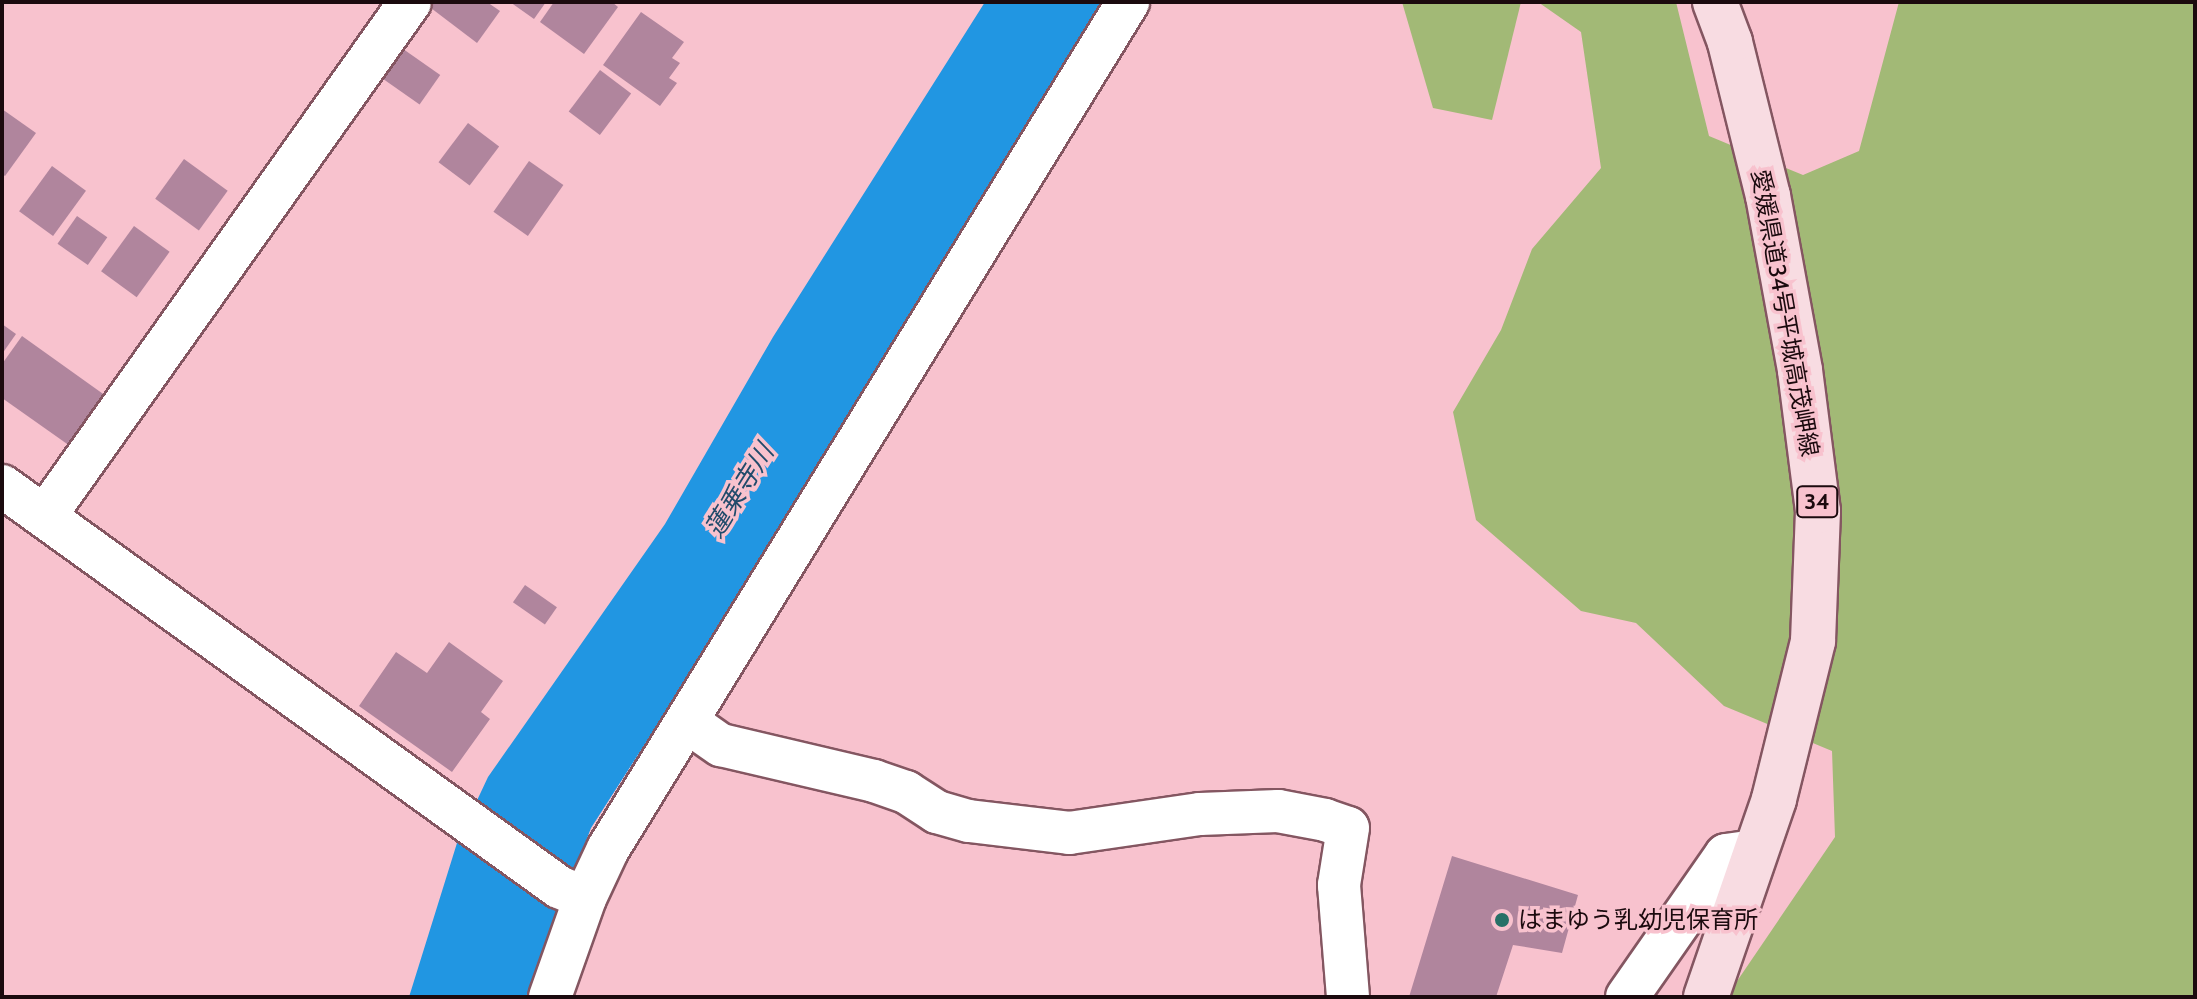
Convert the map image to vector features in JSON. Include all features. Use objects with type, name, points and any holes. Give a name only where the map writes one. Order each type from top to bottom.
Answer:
[{"type":"main road","name":"愛媛県道34号平城高茂岬線","points":[[1706,997],[1774,799],[1813,641],[1818,511],[1800,370],[1768,196],[1730,42],[1715,2]]},
{"type":"street","points":[[45,516],[410,2]]},
{"type":"street","points":[[550,997],[572,892],[608,849],[689,723],[1128,2]]},
{"type":"street","points":[[2,486],[572,892]]},
{"type":"street","points":[[689,723],[721,745],[874,781],[906,792],[937,812],[969,821],[1069,833],[1200,814],[1278,811],[1348,828],[1339,885],[1348,997]]},
{"type":"street","points":[[1627,997],[1726,855],[1755,851]]},
{"type":"green space","points":[[1402,2],[1521,2],[1492,120],[1433,108]]},
{"type":"green space","points":[[1538,2],[1676,2],[1709,136],[1803,175],[1859,151],[1899,2],[2195,2],[2195,997],[1731,997],[1731,990],[1835,837],[1832,751],[1724,706],[1636,623],[1581,611],[1476,520],[1453,412],[1501,330],[1532,249],[1601,168],[1581,32]]},
{"type":"water","name":"蓮乗寺川","points":[[985,2],[1113,2],[865,401],[591,828],[526,997],[409,997],[457,843],[488,777],[665,524],[773,337]]},
{"type":"building","points":[[423,2],[487,2],[500,11],[477,43]]},
{"type":"building","points":[[510,2],[546,2],[534,19]]},
{"type":"building","points":[[554,2],[612,2],[618,7],[584,54],[540,22]]},
{"type":"building","points":[[641,12],[684,42],[672,58],[680,63],[669,78],[677,83],[660,106],[603,65]]},
{"type":"building","points":[[396,44],[440,75],[420,104],[375,73]]},
{"type":"building","points":[[600,70],[631,93],[600,135],[569,112]]},
{"type":"building","points":[[2,109],[36,133],[5,176],[2,174]]},
{"type":"building","points":[[468,123],[499,146],[470,186],[439,162]]},
{"type":"building","points":[[184,159],[228,191],[199,230],[155,199]]},
{"type":"building","points":[[529,161],[563,185],[528,236],[493,212]]},
{"type":"building","points":[[52,166],[86,191],[53,236],[19,211]]},
{"type":"building","points":[[77,216],[107,237],[88,265],[57,244]]},
{"type":"building","points":[[134,226],[170,252],[137,297],[101,271]]},
{"type":"building","points":[[2,324],[16,334],[2,354]]},
{"type":"building","points":[[22,336],[106,396],[70,446],[2,398],[2,364]]},
{"type":"building","points":[[525,585],[557,607],[545,625],[513,602]]},
{"type":"building","points":[[449,642],[503,681],[481,712],[490,719],[452,772],[359,706],[396,652],[427,673]]},
{"type":"building","name":"はまゆう乳幼児保育所","points":[[1452,856],[1578,895],[1562,953],[1513,945],[1496,997],[1409,997]]},
{"type":"place","name":"はまゆう乳幼児保育所","points":[[1502,920]]}]
